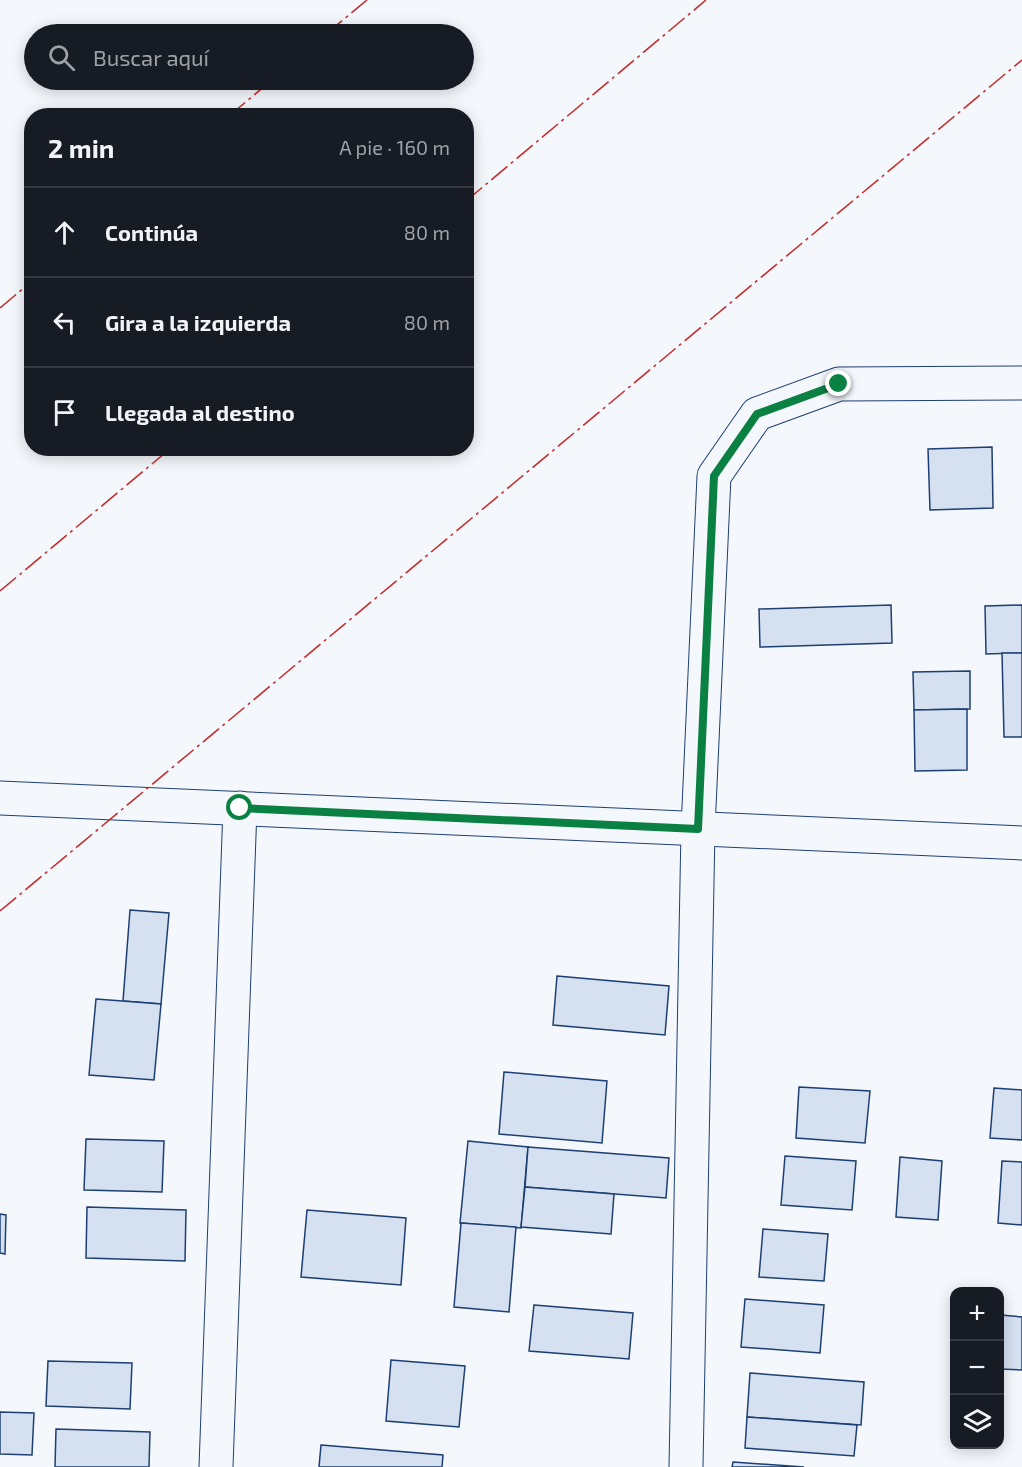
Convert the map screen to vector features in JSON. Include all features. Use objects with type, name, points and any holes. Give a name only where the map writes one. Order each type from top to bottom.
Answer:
[{"type":"street","points":[[686,1467],[698,829],[714,476],[757,414],[839,384],[1022,383]]},
{"type":"street","points":[[0,798],[1022,843]]},
{"type":"street","points":[[216,1467],[240,808]]},
{"type":"building","points":[[992,447],[993,508],[930,510],[928,449]]},
{"type":"building","points":[[891,605],[892,643],[760,647],[759,609]]},
{"type":"building","points":[[1022,605],[1022,653],[986,654],[985,606]]},
{"type":"building","points":[[1002,653],[1022,653],[1022,737],[1004,737]]},
{"type":"building","points":[[970,671],[970,709],[914,710],[913,672]]},
{"type":"building","points":[[967,709],[967,770],[915,771],[914,710]]},
{"type":"building","points":[[130,910],[169,913],[161,1004],[123,1001]]},
{"type":"building","points":[[557,976],[669,986],[665,1035],[553,1025]]},
{"type":"building","points":[[96,999],[161,1004],[154,1080],[89,1075]]},
{"type":"building","points":[[504,1072],[607,1081],[602,1143],[499,1134]]},
{"type":"building","points":[[799,1087],[870,1091],[865,1143],[796,1138]]},
{"type":"building","points":[[994,1088],[1022,1090],[1022,1140],[990,1138]]},
{"type":"building","points":[[86,1139],[164,1141],[162,1192],[84,1190]]},
{"type":"building","points":[[468,1141],[528,1147],[521,1228],[460,1223]]},
{"type":"building","points":[[528,1147],[669,1158],[666,1198],[525,1187]]},
{"type":"building","points":[[785,1156],[856,1161],[852,1210],[781,1205]]},
{"type":"building","points":[[900,1157],[942,1161],[938,1220],[896,1217]]},
{"type":"building","points":[[1002,1161],[1022,1162],[1022,1225],[998,1223]]},
{"type":"building","points":[[525,1187],[614,1194],[611,1234],[521,1227]]},
{"type":"building","points":[[87,1207],[186,1210],[185,1261],[86,1258]]},
{"type":"building","points":[[307,1210],[406,1218],[401,1285],[301,1277]]},
{"type":"building","points":[[0,1214],[6,1215],[5,1254],[0,1253]]},
{"type":"building","points":[[461,1223],[516,1227],[509,1312],[454,1307]]},
{"type":"building","points":[[763,1229],[828,1234],[824,1281],[759,1277]]},
{"type":"building","points":[[745,1299],[824,1305],[820,1353],[741,1347]]},
{"type":"building","points":[[534,1305],[633,1313],[629,1359],[529,1351]]},
{"type":"building","points":[[1004,1315],[1022,1317],[1022,1370],[1004,1369]]},
{"type":"building","points":[[391,1360],[465,1366],[459,1427],[386,1421]]},
{"type":"building","points":[[48,1361],[132,1363],[130,1409],[46,1406]]},
{"type":"building","points":[[750,1373],[864,1382],[861,1425],[747,1417]]},
{"type":"building","points":[[0,1412],[34,1413],[32,1455],[0,1454]]},
{"type":"building","points":[[747,1417],[857,1425],[854,1456],[745,1448]]},
{"type":"building","points":[[56,1429],[150,1432],[149,1467],[55,1467]]},
{"type":"building","points":[[321,1445],[443,1455],[442,1467],[319,1467]]},
{"type":"building","points":[[733,1462],[804,1467],[732,1467]]},
{"type":"power","points":[[338,24],[367,0]]},
{"type":"power","points":[[474,194],[706,0]]},
{"type":"power","points":[[0,911],[1022,60]]},
{"type":"power","points":[[239,108],[260,90]]},
{"type":"power","points":[[0,308],[24,288]]},
{"type":"power","points":[[0,591],[161,456]]},
{"type":"route","points":[[240,808],[698,829],[714,476],[757,414],[839,384]]}]
